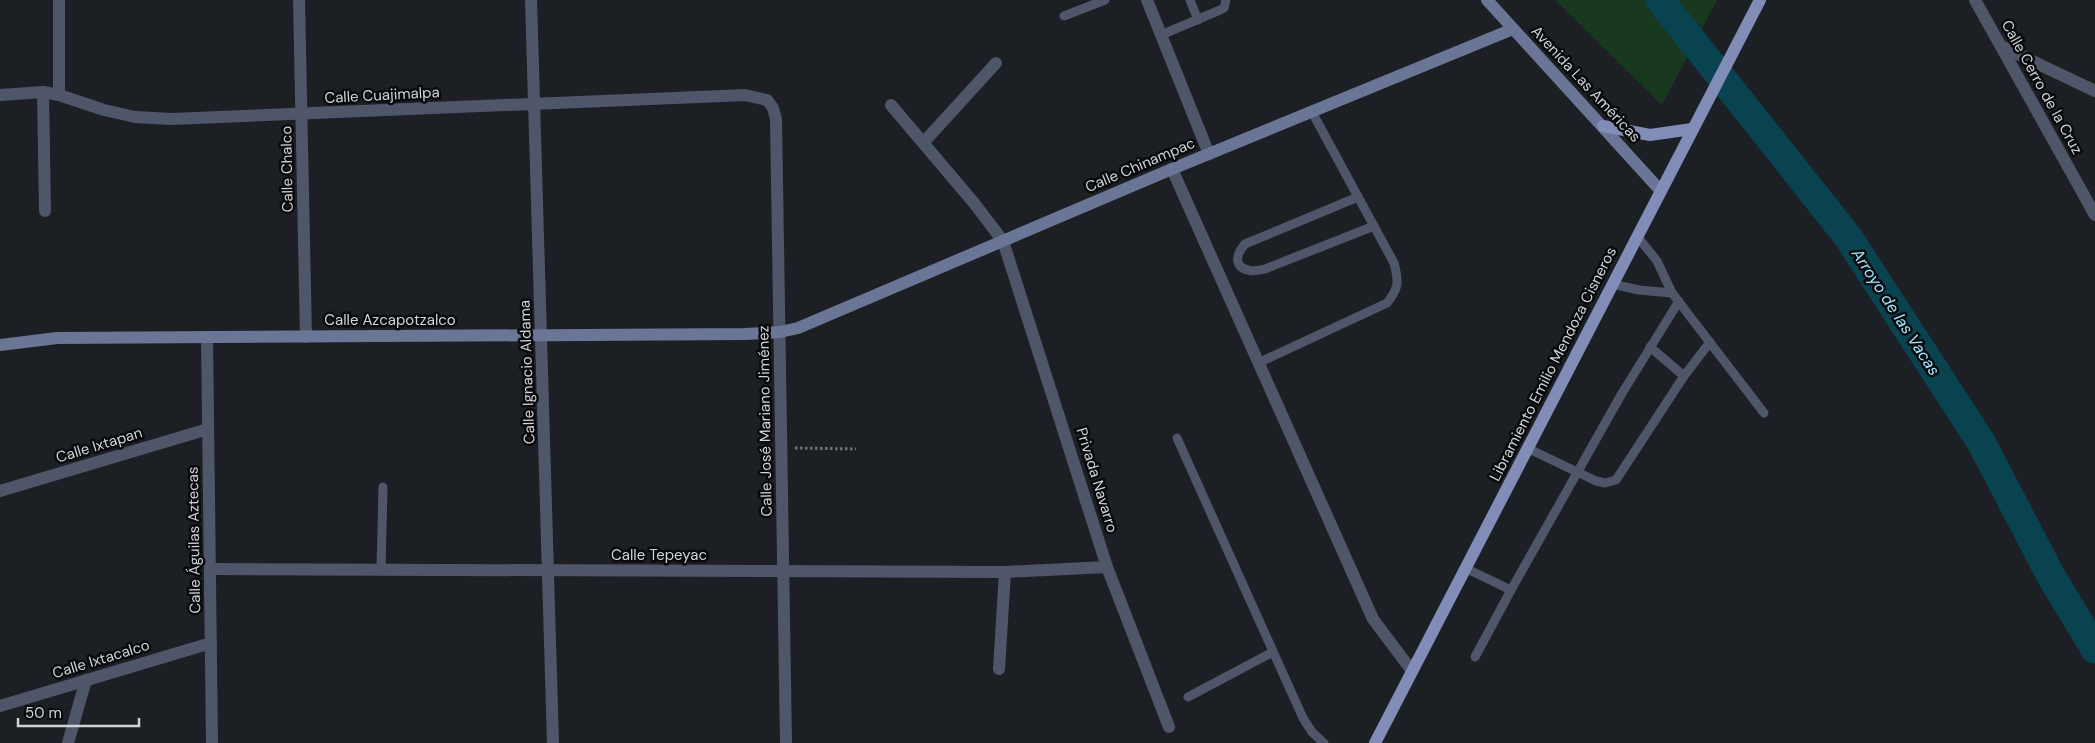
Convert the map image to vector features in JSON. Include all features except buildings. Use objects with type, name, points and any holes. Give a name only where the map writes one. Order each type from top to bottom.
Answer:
[{"type":"main road","name":"Libramiento Emilio Mendoza Cisneros","points":[[1375,743],[1760,0]]},
{"type":"main road","points":[[1603,126],[1650,135],[1692,130]]},
{"type":"street","points":[[59,0],[59,95]]},
{"type":"street","name":"Calle Chalco","points":[[299,0],[306,336]]},
{"type":"street","name":"Calle Ignacio Aldama","points":[[531,0],[553,743]]},
{"type":"street","points":[[1147,0],[1209,154]]},
{"type":"street","name":"Avenida Las Américas","points":[[1487,0],[1660,190]]},
{"type":"street","name":"Calle Cerro de la Cruz","points":[[1975,0],[2092,205],[2095,215]]},
{"type":"street","name":"Calle Chinampac","points":[[780,332],[798,328],[1172,169],[1513,29]]},
{"type":"street","points":[[2003,47],[2095,91]]},
{"type":"street","points":[[924,142],[996,63]]},
{"type":"street","points":[[43,92],[45,211]]},
{"type":"street","name":"Calle Cuajimalpa","points":[[0,95],[43,92],[135,117],[172,119],[745,95],[767,100]]},
{"type":"street","name":"Calle José Mariano Jiménez","points":[[767,100],[773,108],[776,119],[786,743]]},
{"type":"street","points":[[891,104],[1003,240]]},
{"type":"street","points":[[1172,169],[1373,619],[1412,671]]},
{"type":"street","name":"Privada Navarro","points":[[1003,240],[1107,567],[1168,727]]},
{"type":"street","name":"Calle Azcapotzalco","points":[[0,345],[57,338],[780,332]]},
{"type":"street","name":"Calle Águilas Aztecas","points":[[207,337],[212,743]]},
{"type":"street","name":"Calle Ixtapan","points":[[0,491],[208,429]]},
{"type":"street","name":"Calle Tepeyac","points":[[210,569],[1005,572],[1107,567]]},
{"type":"street","points":[[999,669],[1005,572]]},
{"type":"street","name":"Calle Ixtacalco","points":[[0,706],[211,643]]},
{"type":"street","points":[[68,743],[86,680]]},
{"type":"lane","points":[[1064,16],[1105,0]]},
{"type":"lane","points":[[1190,0],[1198,20]]},
{"type":"lane","points":[[1161,35],[1224,8],[1226,0]]},
{"type":"lane","points":[[1258,363],[1387,303],[1396,291],[1398,278],[1394,263],[1312,112]]},
{"type":"lane","points":[[1358,196],[1245,244],[1239,251],[1237,259],[1241,268],[1255,272],[1265,269],[1374,226]]},
{"type":"lane","points":[[1637,236],[1657,262],[1672,293],[1764,413]]},
{"type":"lane","points":[[1612,284],[1639,290],[1672,293]]},
{"type":"lane","points":[[1475,657],[1577,474],[1678,301]]},
{"type":"lane","points":[[1527,448],[1596,482],[1606,483],[1616,480],[1684,376],[1710,342]]},
{"type":"lane","points":[[1650,347],[1684,376]]},
{"type":"lane","points":[[1177,438],[1303,718],[1312,732],[1324,743]]},
{"type":"lane","points":[[381,570],[383,488]]},
{"type":"lane","points":[[1465,568],[1511,590]]},
{"type":"lane","points":[[1188,697],[1273,652]]},
{"type":"path","points":[[782,447],[856,449]]},
{"type":"green space","points":[[1555,0],[1717,0],[1662,105]]},
{"type":"waterway","name":"Arroyo de las Vacas","points":[[1660,0],[1848,237],[1981,442],[2051,576],[2095,649]]}]
